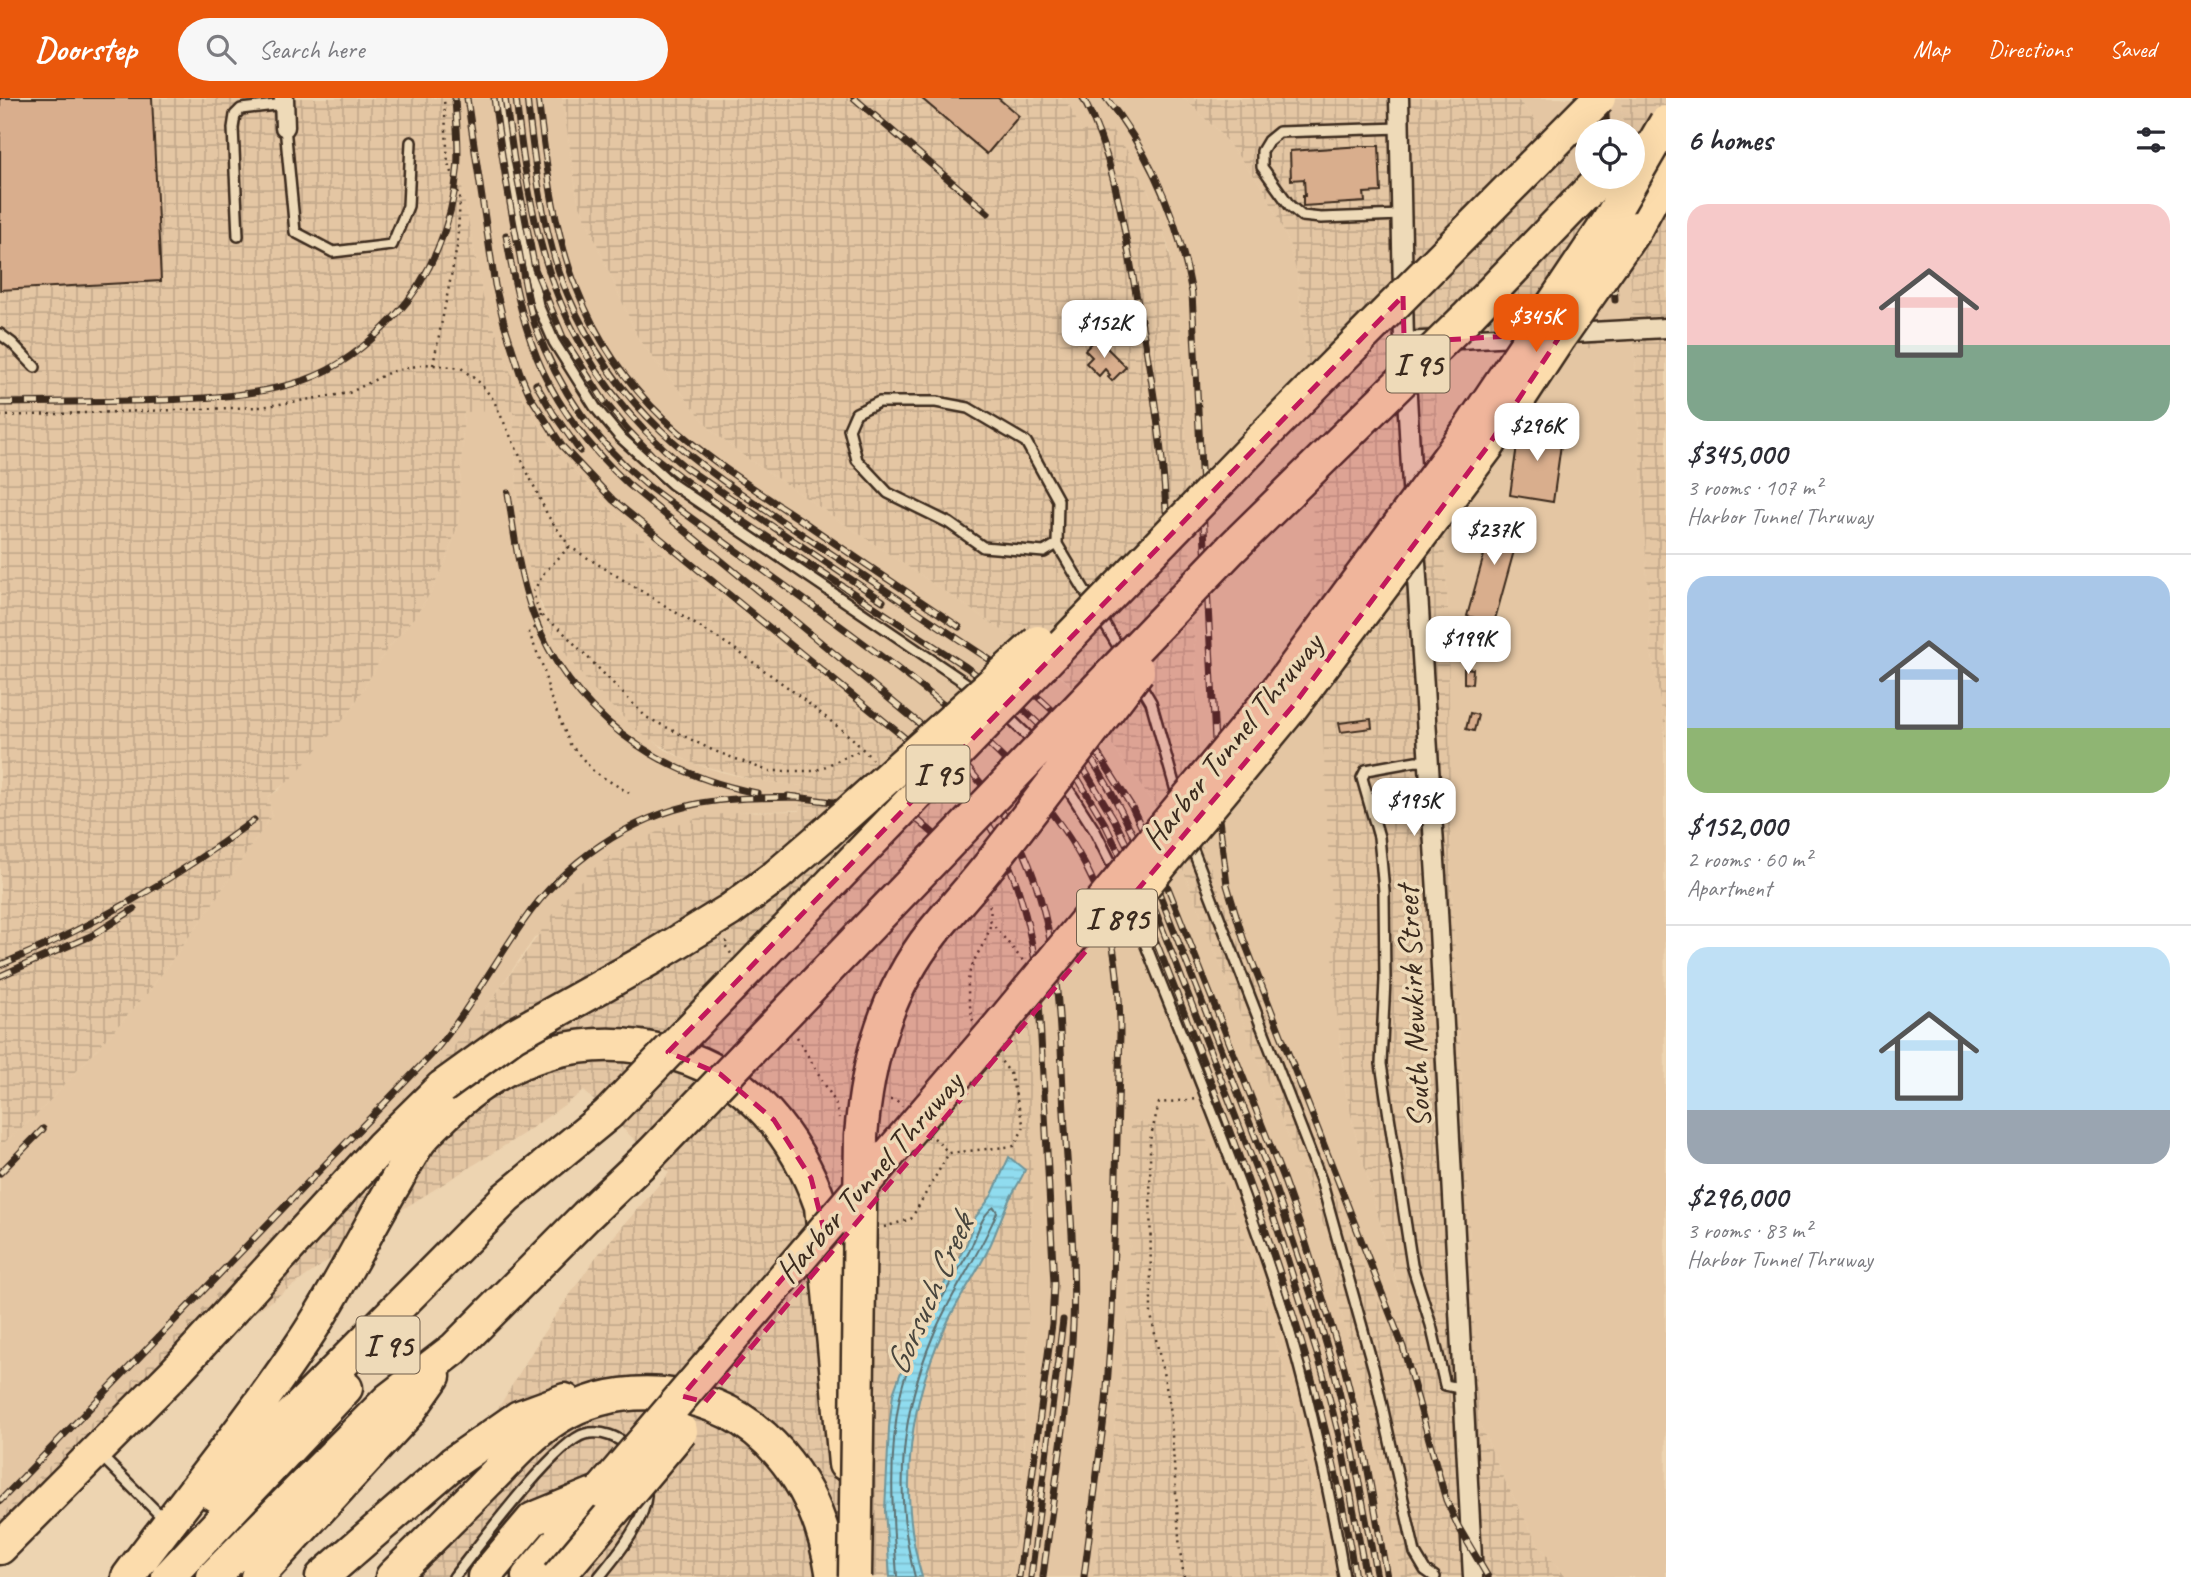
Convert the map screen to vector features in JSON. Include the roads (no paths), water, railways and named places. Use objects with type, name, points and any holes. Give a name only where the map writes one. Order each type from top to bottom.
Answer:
[{"type":"highway","name":"I 95","points":[[168,1577],[608,1114],[1267,433],[1599,98]]},
{"type":"highway","points":[[1645,134],[1665,115]]},
{"type":"highway","name":"Harbor Tunnel Thruway","points":[[528,1577],[998,1027],[1278,689],[1468,431],[1608,222],[1665,115]]},
{"type":"highway","name":"Harbor Tunnel Thruway","points":[[558,1577],[1013,1042],[1292,707],[1488,446],[1636,228],[1666,173]]},
{"type":"highway","name":"I 95","points":[[213,1577],[388,1400],[454,1349],[586,1216],[650,1156],[1231,549],[1466,318],[1590,189]]},
{"type":"highway","points":[[1636,228],[1666,195]]},
{"type":"highway","points":[[0,1548],[175,1371],[381,1147],[442,1087],[514,1035],[730,911],[776,876],[1064,620],[1267,433]]},
{"type":"highway","points":[[855,1577],[861,1136],[869,1069],[880,1032],[893,997],[932,934],[996,858],[1231,549]]},
{"type":"highway","points":[[130,1577],[168,1523],[262,1403],[307,1337],[420,1141],[457,1103],[506,1068],[531,1057],[565,1048],[626,1045],[659,1049],[698,1061],[720,1074],[751,1098],[780,1128],[811,1178],[821,1206],[855,1577]]},
{"type":"highway","name":"I 95","points":[[130,1577],[506,1198],[608,1114]]},
{"type":"highway","name":"I 95","points":[[257,1577],[408,1413],[454,1349]]},
{"type":"highway","points":[[322,1577],[453,1463],[519,1417],[579,1395],[611,1396],[644,1392],[700,1399],[727,1410],[754,1427],[777,1450],[813,1503],[823,1530],[833,1577]]},
{"type":"highway","points":[[392,1577],[527,1441],[554,1420],[580,1405],[611,1396]]},
{"type":"highway","points":[[484,1577],[533,1519],[601,1491]]},
{"type":"street","name":"South Newkirk Street","points":[[1399,98],[1404,342],[1473,1577]]},
{"type":"street","points":[[284,101],[285,127]]},
{"type":"street","points":[[1404,342],[1666,328]]},
{"type":"lane","points":[[501,98],[514,193],[538,305],[554,342],[595,407],[619,436],[672,484],[986,698]]},
{"type":"lane","points":[[238,236],[233,128],[235,115],[241,109],[284,101]]},
{"type":"lane","points":[[285,127],[295,232],[332,253],[392,245],[408,206],[411,142]]},
{"type":"lane","points":[[1400,128],[1279,132],[1268,141],[1262,151],[1262,167],[1290,206],[1302,216],[1321,218],[1402,215]]},
{"type":"lane","points":[[0,334],[35,367]]},
{"type":"lane","points":[[1057,544],[1044,552],[983,547],[949,523],[888,493],[857,460],[849,429],[856,412],[878,402],[936,402],[968,408],[1026,442],[1058,500],[1057,544],[1151,702],[1182,814]]},
{"type":"lane","points":[[996,706],[1015,722],[1051,763],[1094,831],[1121,882],[1244,1196],[1284,1314],[1320,1453],[1344,1577]]},
{"type":"lane","points":[[1429,762],[1416,761],[1366,770],[1362,778],[1379,837],[1384,891],[1385,980],[1381,1064],[1412,1265],[1431,1325],[1445,1385],[1464,1390]]},
{"type":"lane","points":[[1186,826],[1200,871],[1321,1180],[1374,1370],[1415,1553],[1425,1570],[1435,1577]]},
{"type":"lane","points":[[454,1577],[567,1444],[583,1434],[601,1432],[628,1445],[640,1456]]},
{"type":"lane","points":[[96,1451],[168,1523]]},
{"type":"lane","points":[[599,1577],[629,1539],[639,1519],[646,1493],[643,1466]]},
{"type":"water","name":"Gorsuch Creek","points":[[1009,1157],[1025,1170],[987,1252],[954,1309],[936,1347],[917,1412],[911,1445],[910,1512],[922,1577],[890,1577],[885,1511],[893,1394],[912,1342],[967,1243],[975,1218],[992,1195]]},
{"type":"railway","points":[[0,403],[164,400],[236,395],[305,380],[343,361],[376,335],[408,301],[438,249],[450,211],[457,172],[455,98]]},
{"type":"railway","points":[[467,98],[495,285],[504,323],[530,396],[562,446],[613,500],[938,765],[965,792],[983,816],[996,837],[1016,884],[1038,981],[1054,1284],[1052,1324],[1019,1577]]},
{"type":"railway","points":[[494,98],[510,206],[535,325],[567,393],[595,433],[648,486],[890,662],[984,740],[1041,799],[1065,831],[1095,885],[1113,947],[1120,1034],[1112,1315],[1106,1402],[1084,1577]]},
{"type":"railway","points":[[505,98],[535,269],[563,337],[604,401],[627,429],[652,455],[723,508],[966,667],[1025,711],[1048,733],[1065,757],[1105,824],[1131,878],[1231,1135],[1291,1309],[1317,1397],[1338,1486],[1355,1577]]},
{"type":"railway","points":[[516,98],[532,206],[544,256],[582,347],[609,389],[644,429],[686,468],[883,601]]},
{"type":"railway","points":[[527,98],[541,198],[559,273],[589,339],[614,377],[641,410],[671,439],[738,492],[1001,667],[1038,697],[1059,717],[1091,758],[1134,837]]},
{"type":"railway","points":[[538,98],[562,243],[577,289],[596,330],[617,365],[669,424],[699,449],[959,627]]},
{"type":"railway","points":[[854,98],[988,213]]},
{"type":"railway","points":[[1083,98],[1103,143],[1121,215],[1154,399],[1166,511]]},
{"type":"railway","points":[[1106,98],[1137,143],[1161,190],[1180,240],[1192,293],[1219,819],[1227,885],[1243,938],[1403,1347],[1446,1500],[1488,1577]]},
{"type":"railway","points":[[1605,98],[1606,119]]},
{"type":"railway","points":[[1610,189],[1615,300]]},
{"type":"railway","points":[[506,235],[521,309],[543,372],[558,400],[600,456],[628,484],[954,752],[997,804],[1026,857],[1038,892],[1054,964],[1073,1271],[1073,1324],[1068,1387],[1043,1577]]},
{"type":"railway","points":[[536,384],[580,451]]},
{"type":"railway","points":[[508,493],[517,554],[528,599],[549,649],[569,681],[594,709],[621,733],[651,754],[720,784],[757,793]]},
{"type":"railway","points":[[1097,752],[1132,807],[1159,865],[1304,1237],[1344,1367],[1363,1443],[1387,1577]]},
{"type":"railway","points":[[1081,764],[1114,819],[1141,874],[1263,1187],[1323,1373],[1342,1448],[1366,1577]]},
{"type":"railway","points":[[788,796],[886,809],[919,821],[940,839]]},
{"type":"railway","points":[[0,1501],[432,1054],[457,1023],[539,900],[578,862],[624,831],[674,810],[725,800],[797,797]]},
{"type":"railway","points":[[0,965],[67,935],[132,900],[194,862],[254,820]]},
{"type":"railway","points":[[1156,885],[1273,1182],[1314,1303],[1334,1370],[1352,1446],[1377,1577]]},
{"type":"railway","points":[[0,976],[93,935],[134,909]]},
{"type":"railway","points":[[0,1173],[43,1129]]},
{"type":"railway","points":[[1031,1577],[1063,1320]]}]
